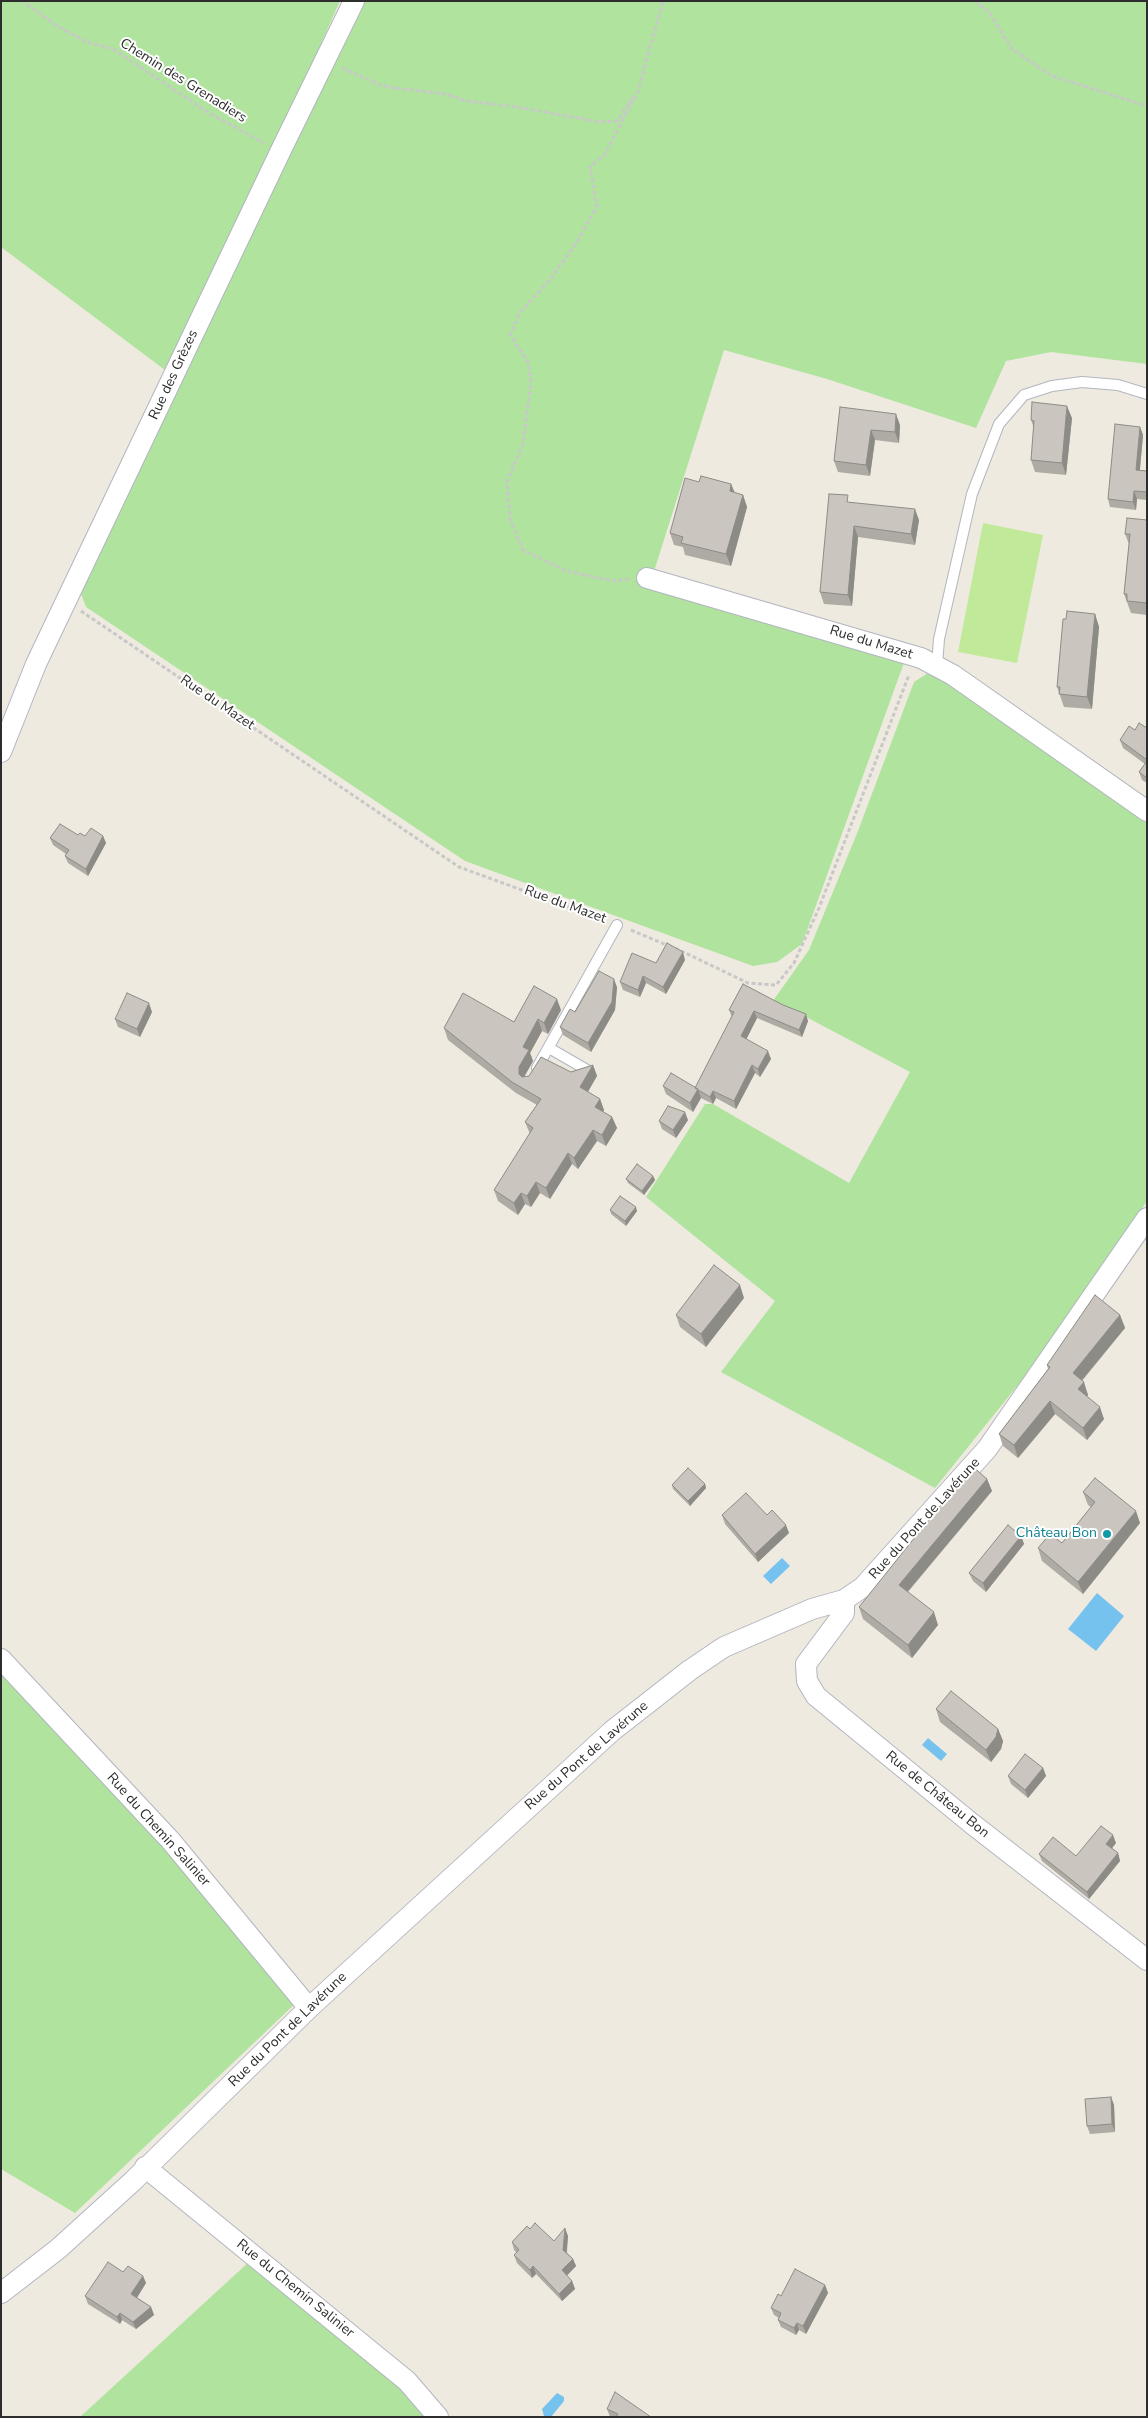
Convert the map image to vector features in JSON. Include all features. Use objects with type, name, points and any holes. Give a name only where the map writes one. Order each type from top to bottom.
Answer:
[{"type":"street","name":"Rue des Grèzes","points":[[1,752],[36,664],[324,60],[354,1]]},
{"type":"street","name":"Rue du Mazet","points":[[647,578],[929,662],[953,674],[1147,810]]},
{"type":"street","name":"Rue du Pont de Lavérune","points":[[1,2293],[58,2249],[133,2181],[309,2008],[612,1731],[690,1670],[724,1647],[812,1609],[844,1600],[863,1587],[988,1449],[1147,1218]]},
{"type":"street","name":"Rue de Château Bon","points":[[844,1600],[844,1612],[806,1664],[807,1681],[816,1696],[971,1823],[1147,1960]]},
{"type":"street","name":"Rue du Chemin Salinier","points":[[1,1659],[171,1841],[309,2008]]},
{"type":"street","name":"Rue du Chemin Salinier","points":[[146,2167],[407,2381],[438,2417]]},
{"type":"lane","points":[[929,662],[939,640],[972,494],[999,424],[1024,395],[1052,386],[1082,382],[1118,385],[1147,394]]},
{"type":"lane","points":[[534,1074],[617,925]]},
{"type":"lane","points":[[549,1048],[587,1070]]},
{"type":"path","name":"Chemin des Grenadiers","points":[[22,1],[59,27],[87,42],[113,49],[209,113],[275,149],[282,148]]},
{"type":"path","points":[[647,578],[614,580],[566,572],[523,550],[510,519],[507,482],[523,444],[531,382],[528,362],[510,335],[521,311],[549,281],[577,242],[597,206],[590,167],[605,154],[638,91],[663,1]]},
{"type":"path","points":[[976,1],[990,12],[1012,49],[1052,76],[1147,106]]},
{"type":"path","points":[[324,60],[380,84],[446,94],[466,101],[517,107],[600,122],[617,121],[638,91]]},
{"type":"path","name":"Rue du Mazet","points":[[66,601],[459,868],[617,925],[678,950],[748,983],[776,985],[794,963],[819,908],[909,674],[929,662]]},
{"type":"green space","points":[[1,1],[340,1],[173,376],[1,247]]},
{"type":"green space","points":[[360,1],[1147,1],[1147,364],[1051,352],[1006,361],[976,428],[827,379],[724,350],[650,584],[905,660],[802,944],[777,962],[753,966],[465,861],[86,607],[80,591]]},
{"type":"green space","points":[[983,523],[1043,535],[1017,663],[958,652]]},
{"type":"green space","points":[[933,670],[1147,823],[1147,1201],[1042,1355],[935,1488],[721,1372],[775,1301],[646,1197],[705,1104],[713,1104],[849,1183],[910,1072],[810,1019],[770,1005],[809,950],[858,831],[914,682]]},
{"type":"green space","points":[[1,1666],[132,1802],[299,2000],[75,2213],[1,2169]]},
{"type":"green space","points":[[250,2261],[401,2385],[430,2417],[80,2417]]},
{"type":"water","points":[[782,1558],[790,1566],[771,1584],[763,1576]]},
{"type":"water","points":[[1097,1593],[1124,1616],[1096,1651],[1068,1629]]},
{"type":"water","points":[[928,1738],[947,1754],[941,1761],[922,1745]]},
{"type":"water","points":[[557,2393],[564,2397],[564,2401],[551,2417],[544,2416],[542,2409]]},
{"type":"building","points":[[1032,402],[1067,406],[1062,463],[1031,460],[1034,421],[1031,420]]},
{"type":"building","points":[[840,407],[896,414],[895,432],[871,430],[866,465],[834,461]]},
{"type":"building","points":[[1115,424],[1140,427],[1136,470],[1147,471],[1147,492],[1134,491],[1133,502],[1108,499]]},
{"type":"building","points":[[701,476],[731,484],[730,491],[743,495],[726,554],[681,543],[683,537],[670,533],[685,478],[699,482]]},
{"type":"building","points":[[829,494],[848,495],[847,502],[915,509],[911,534],[854,526],[848,595],[820,592]]},
{"type":"building","points":[[1127,518],[1147,520],[1147,603],[1127,601],[1127,594],[1124,594],[1130,534],[1125,534]]},
{"type":"building","points":[[1067,611],[1095,614],[1087,697],[1059,694],[1060,687],[1057,687],[1063,619],[1066,619]]},
{"type":"building","points":[[1139,723],[1147,728],[1147,760],[1120,740],[1129,726],[1135,730]]},
{"type":"building","points":[[1147,761],[1147,778],[1139,772]]},
{"type":"building","points":[[60,824],[78,835],[80,833],[85,836],[91,828],[103,836],[86,869],[65,856],[69,850],[50,838]]},
{"type":"building","points":[[667,943],[683,952],[663,987],[643,976],[638,990],[620,982],[632,953],[656,963]]},
{"type":"building","points":[[599,971],[614,979],[612,1002],[588,1043],[560,1027],[570,1009],[575,1012]]},
{"type":"building","points":[[743,984],[783,1005],[806,1014],[799,1030],[754,1011],[741,1036],[768,1051],[758,1069],[752,1065],[734,1101],[713,1091],[710,1097],[695,1088],[734,1012],[729,1010]]},
{"type":"building","points":[[534,986],[557,999],[544,1023],[538,1019],[523,1047],[529,1050],[519,1067],[519,1074],[522,1077],[529,1076],[541,1057],[571,1072],[593,1065],[580,1087],[600,1099],[595,1107],[612,1117],[602,1135],[593,1130],[574,1158],[568,1153],[546,1188],[536,1182],[527,1196],[521,1193],[514,1203],[494,1190],[533,1128],[525,1122],[541,1099],[512,1082],[444,1028],[463,993],[514,1022]]},
{"type":"building","points":[[127,993],[149,1003],[137,1029],[115,1019]]},
{"type":"building","points":[[671,1073],[698,1089],[690,1103],[663,1086]]},
{"type":"building","points":[[668,1106],[685,1112],[673,1130],[659,1121]]},
{"type":"building","points":[[637,1164],[653,1176],[642,1191],[626,1179]]},
{"type":"building","points":[[620,1196],[636,1207],[625,1221],[610,1210]]},
{"type":"building","points":[[714,1265],[740,1285],[701,1334],[676,1315]]},
{"type":"building","points":[[1095,1295],[1120,1315],[1073,1373],[1084,1382],[1078,1389],[1100,1407],[1083,1428],[1050,1401],[1014,1445],[999,1434],[1050,1367],[1047,1365]]},
{"type":"building","points":[[972,1466],[987,1479],[899,1585],[934,1612],[908,1645],[859,1607]]},
{"type":"building","points":[[688,1468],[705,1484],[688,1501],[672,1485]]},
{"type":"building","name":"Château Bon","points":[[1095,1478],[1136,1511],[1078,1582],[1038,1548],[1050,1534],[1062,1543],[1095,1502],[1083,1492]]},
{"type":"building","points":[[746,1493],[767,1515],[772,1510],[786,1525],[755,1554],[722,1515]]},
{"type":"building","points":[[1008,1525],[1021,1536],[983,1583],[969,1573]]},
{"type":"building","points":[[951,1691],[998,1729],[996,1737],[986,1750],[936,1709]]},
{"type":"building","points":[[1025,1754],[1043,1768],[1025,1790],[1008,1776]]},
{"type":"building","points":[[1101,1826],[1113,1835],[1106,1844],[1118,1853],[1087,1892],[1039,1854],[1053,1837],[1076,1856]]},
{"type":"building","points":[[1111,2097],[1112,2124],[1087,2126],[1085,2099]]},
{"type":"building","points":[[535,2223],[554,2241],[565,2228],[563,2250],[573,2259],[562,2270],[572,2281],[559,2294],[533,2266],[530,2270],[514,2255],[519,2250],[512,2242],[527,2226],[530,2229]]},
{"type":"building","points":[[108,2262],[123,2272],[128,2266],[143,2276],[131,2294],[151,2307],[133,2322],[120,2313],[117,2317],[85,2296]]},
{"type":"building","points":[[795,2269],[825,2285],[803,2326],[797,2323],[794,2328],[778,2320],[781,2313],[771,2308],[778,2294],[781,2296]]},
{"type":"building","points":[[615,2392],[651,2417],[616,2417],[618,2414],[607,2409]]},
{"type":"place","name":"Château Bon","points":[[1107,1534]]}]
